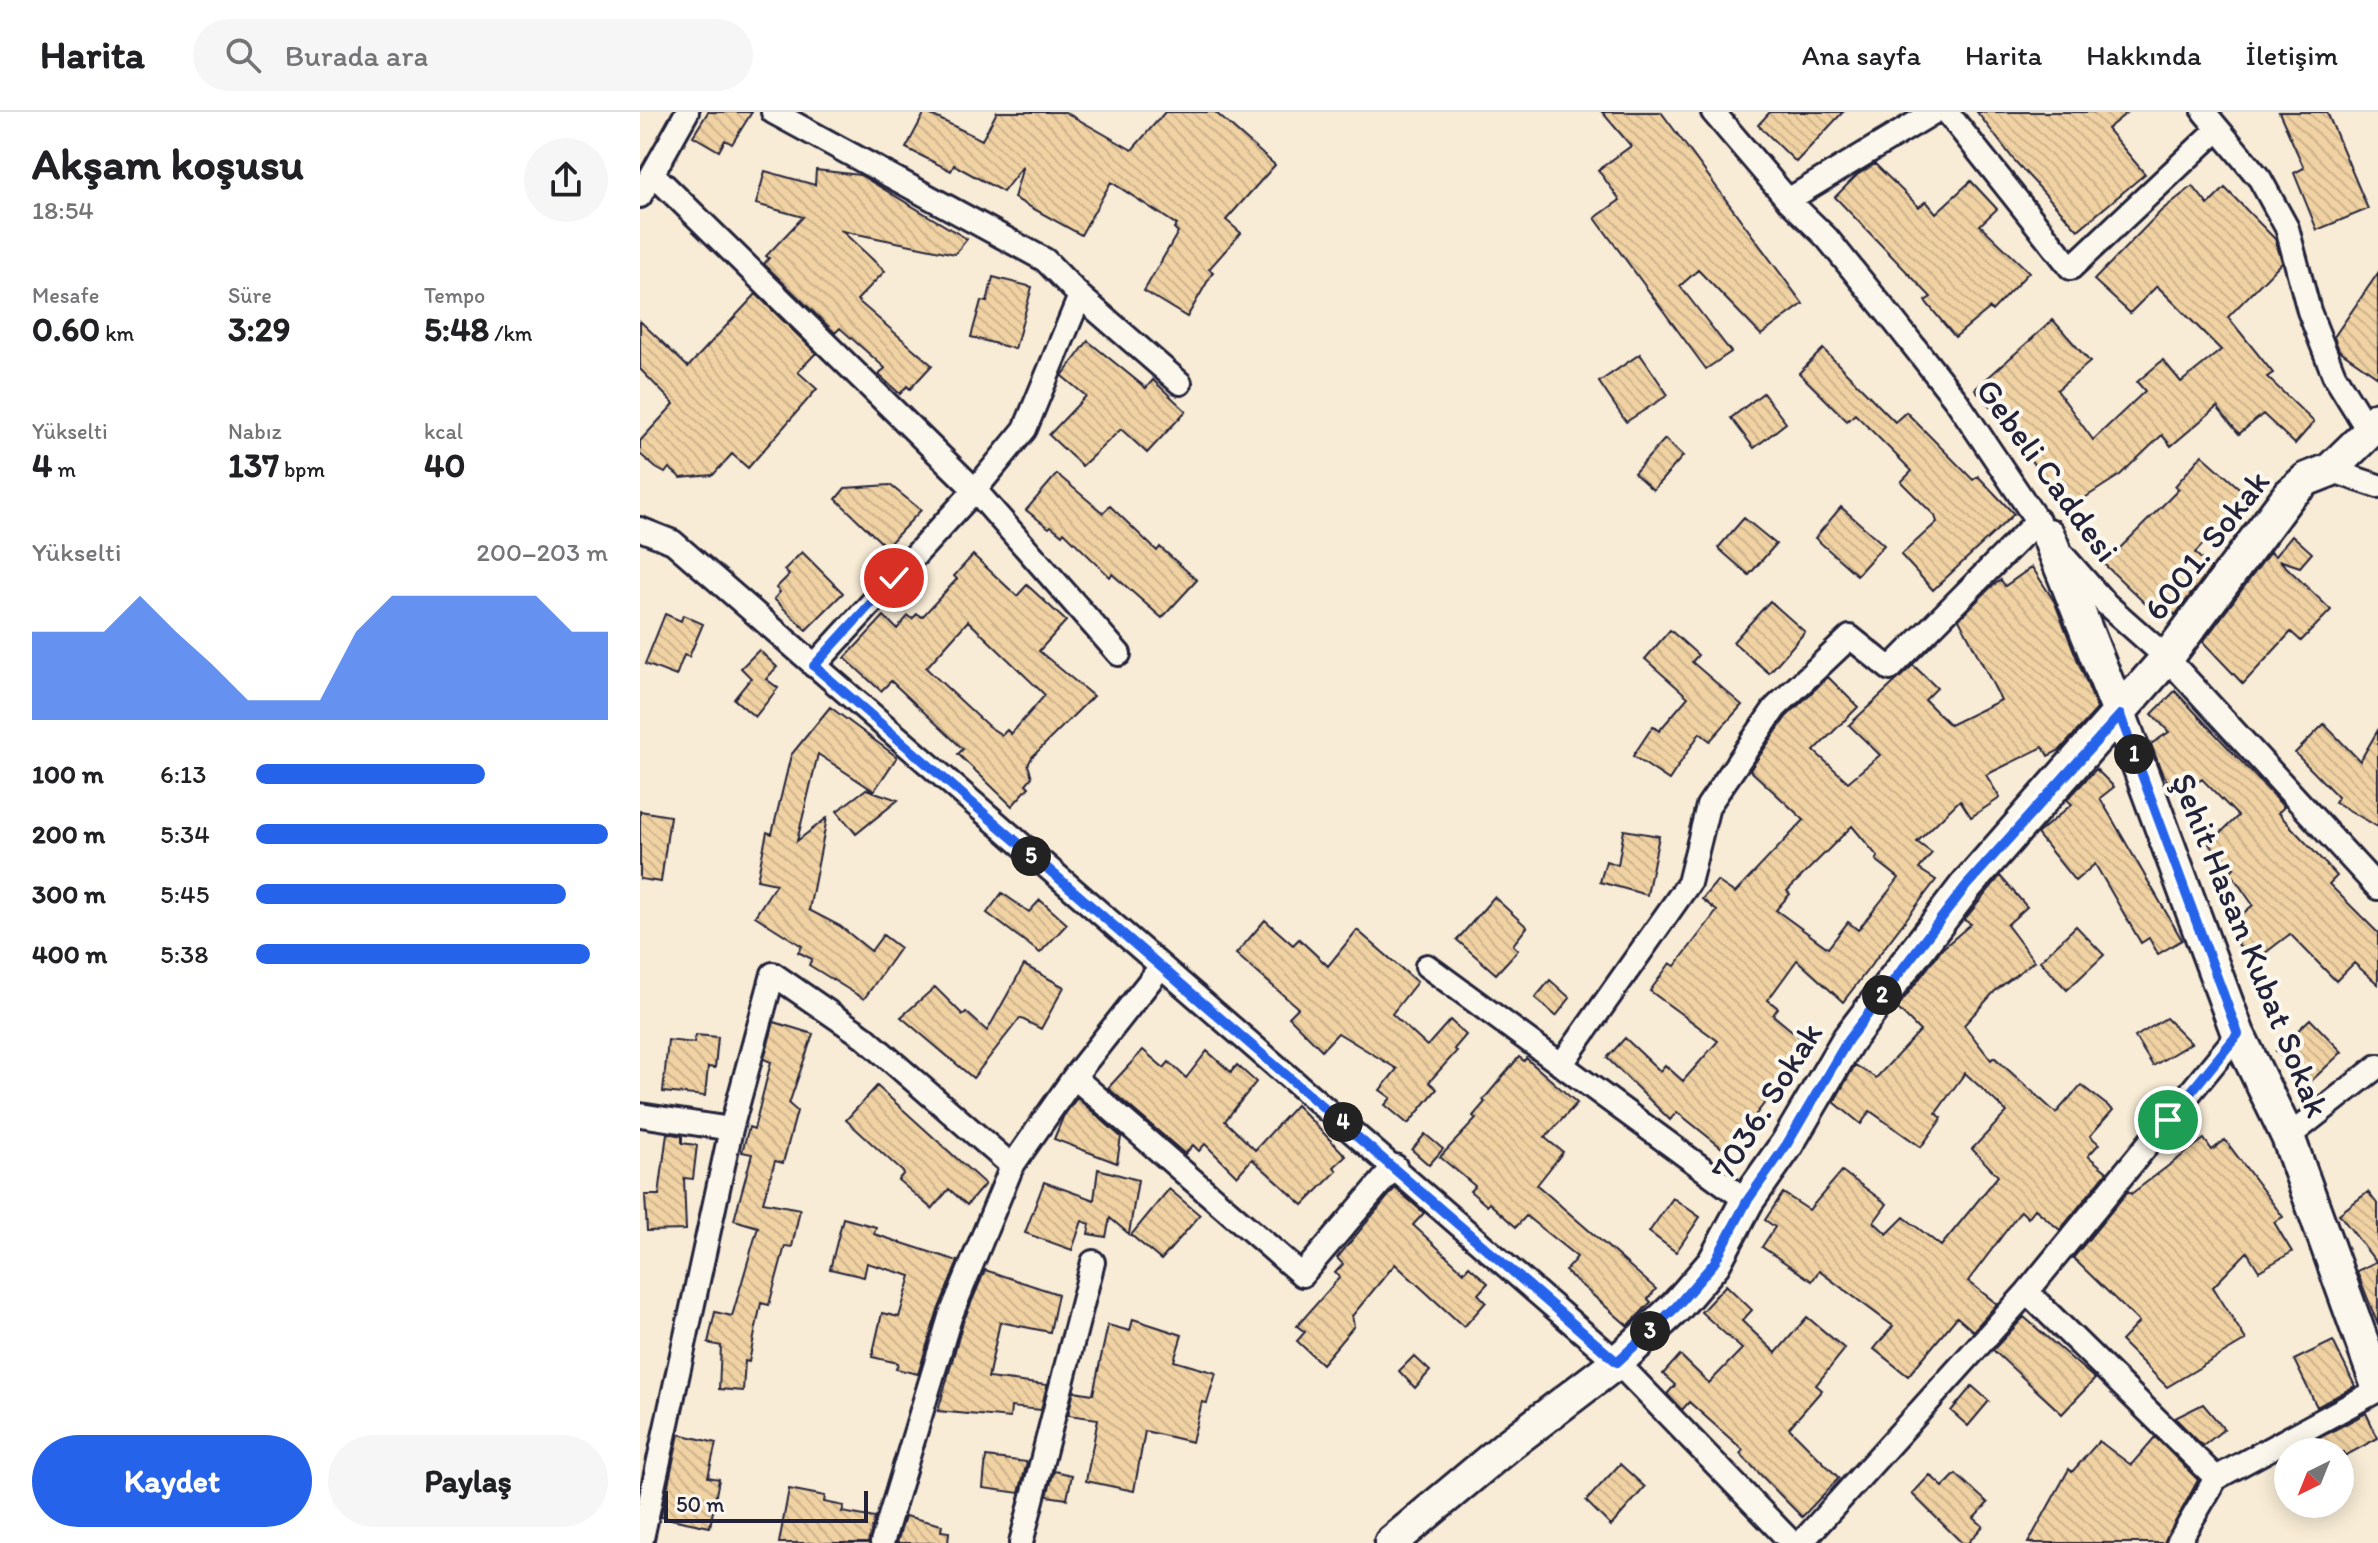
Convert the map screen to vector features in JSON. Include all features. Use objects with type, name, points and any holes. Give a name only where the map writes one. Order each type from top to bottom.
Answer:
[{"type":"street","points":[[640,196],[687,112]]},
{"type":"street","points":[[773,112],[1045,260],[1080,296],[1180,383]]},
{"type":"street","name":"Gebeli Caddesi","points":[[1713,112],[1788,200],[1827,238],[1956,400],[2043,527],[2105,603],[2167,658],[2378,888]]},
{"type":"street","points":[[1788,200],[1934,112]]},
{"type":"street","points":[[1947,112],[2071,268],[2211,121],[2260,179],[2287,228],[2309,311],[2334,375],[2374,425]]},
{"type":"street","points":[[653,174],[975,490],[1119,654]]},
{"type":"street","points":[[814,666],[975,490],[1025,429],[1080,296]]},
{"type":"street","name":"6001. Sokak","points":[[2167,658],[2289,495],[2307,479],[2330,470],[2374,425]]},
{"type":"street","points":[[2330,470],[2378,486]]},
{"type":"street","points":[[1561,1065],[1689,883],[1708,806],[1775,708],[1850,637],[1890,669],[2043,527]]},
{"type":"street","name":"Şehit Hasan Kubat Sokak","points":[[2043,527],[2120,715],[2238,1034],[2288,1137],[2378,1388]]},
{"type":"street","points":[[640,529],[673,542],[1160,968],[1395,1166],[1617,1362],[1792,1543]]},
{"type":"street","name":"7036. Sokak","points":[[1391,1543],[1507,1446],[1617,1362],[1676,1307],[1714,1263],[1747,1201],[1787,1144],[1848,1040],[1893,980],[1966,886],[2120,715],[2167,658]]},
{"type":"street","points":[[1427,966],[1747,1201]]},
{"type":"street","points":[[882,1543],[950,1317],[1012,1166],[1074,1077],[1160,968]]},
{"type":"street","points":[[641,1543],[731,1129],[773,974],[863,1036],[1012,1166]]},
{"type":"street","points":[[1801,1543],[2027,1292],[2238,1034]]},
{"type":"street","points":[[2288,1137],[2378,1066]]},
{"type":"street","points":[[1074,1077],[1302,1275],[1395,1166]]},
{"type":"street","points":[[640,1115],[731,1129]]},
{"type":"street","points":[[1021,1543],[1093,1262]]},
{"type":"street","points":[[2027,1292],[2216,1478]]},
{"type":"street","points":[[2178,1543],[2216,1478],[2378,1388]]},
{"type":"building","points":[[708,112],[752,112],[732,144],[725,140],[719,151],[693,136]]},
{"type":"building","points":[[925,112],[982,140],[997,112],[1065,112],[1132,150],[1165,112],[1215,112],[1275,165],[1226,220],[1241,233],[1209,269],[1213,272],[1187,317],[1144,291],[1178,232],[1174,228],[1177,225],[1111,182],[1081,235],[1014,198],[1023,166],[1003,192],[954,165],[951,171],[906,148]]},
{"type":"building","points":[[1602,112],[1661,112],[1803,304],[1761,335],[1698,270],[1680,286],[1731,352],[1706,369],[1595,218],[1620,200],[1598,170],[1631,146]]},
{"type":"building","points":[[1770,112],[1843,112],[1796,162],[1758,125]]},
{"type":"building","points":[[1977,112],[2128,112],[2107,129],[2145,174],[2078,230],[2014,160]]},
{"type":"building","points":[[2279,112],[2327,112],[2368,209],[2317,230],[2294,173],[2304,168]]},
{"type":"building","points":[[1875,164],[1919,207],[1926,201],[1936,213],[1971,181],[1997,209],[1980,225],[2029,272],[1992,311],[1990,308],[1955,337],[1925,301],[1931,297],[1835,197],[1857,175]]},
{"type":"building","points":[[816,170],[860,175],[967,239],[955,254],[842,231],[885,271],[857,300],[932,365],[910,389],[907,386],[900,394],[879,375],[885,368],[840,328],[835,333],[764,264],[769,258],[766,256],[803,217],[756,204],[765,171],[815,185]]},
{"type":"building","points":[[2193,186],[2208,205],[2225,188],[2275,239],[2282,262],[2228,317],[2273,373],[2267,377],[2314,422],[2295,444],[2263,414],[2239,434],[2217,407],[2171,446],[2162,435],[2120,475],[2066,510],[2003,421],[1975,389],[2053,320],[2090,362],[2057,390],[2093,440],[2145,391],[2137,382],[2163,360],[2181,382],[2221,350],[2157,286],[2130,313],[2094,280],[2162,210]]},
{"type":"building","points":[[2378,273],[2378,377],[2339,350],[2334,337]]},
{"type":"building","points":[[993,277],[1032,287],[1015,349],[971,337],[981,301],[987,302]]},
{"type":"building","points":[[756,294],[816,353],[798,372],[817,389],[748,468],[732,454],[713,475],[681,478],[669,468],[665,473],[640,454],[640,441],[674,404],[640,369],[640,321],[688,367]]},
{"type":"building","points":[[1088,341],[1146,388],[1153,380],[1186,411],[1147,453],[1121,429],[1082,466],[1049,435],[1086,396],[1062,376]]},
{"type":"building","points":[[1823,349],[1895,422],[1906,412],[1973,480],[1978,476],[2014,514],[1933,590],[1901,555],[1937,522],[1935,516],[1901,482],[1912,471],[1855,414],[1847,421],[1799,373]]},
{"type":"building","points":[[1640,354],[1668,395],[1626,422],[1599,382]]},
{"type":"building","points":[[1763,393],[1786,423],[1754,448],[1731,418]]},
{"type":"building","points":[[1665,439],[1683,456],[1653,490],[1634,473]]},
{"type":"building","points":[[2202,455],[2247,495],[2195,553],[2211,568],[2175,615],[2164,604],[2155,613],[2104,564],[2179,489],[2175,486]]},
{"type":"building","points":[[1057,474],[1103,513],[1110,506],[1157,551],[1160,547],[1197,580],[1162,618],[1112,574],[1110,577],[1064,532],[1062,535],[1051,526],[1049,528],[1026,510]]},
{"type":"building","points":[[890,485],[921,510],[886,547],[836,499],[845,488]]},
{"type":"building","points":[[1841,507],[1884,545],[1857,575],[1815,538]]},
{"type":"building","points":[[1744,518],[1776,544],[1749,575],[1718,548]]},
{"type":"building","points":[[2292,535],[2312,553],[2300,567],[2279,560],[2331,610],[2301,641],[2291,632],[2243,684],[2203,642],[2270,552],[2275,556]]},
{"type":"building","points":[[802,552],[843,593],[806,630],[774,599],[780,592],[776,588],[789,575],[784,570]]},
{"type":"building","points":[[973,555],[1017,596],[1027,585],[1066,621],[1039,651],[1093,696],[1032,757],[1028,765],[1032,777],[1026,784],[1029,787],[1012,806],[958,754],[963,749],[891,681],[881,691],[845,658],[884,616],[897,629],[908,616],[912,619],[917,614],[922,617],[957,579],[954,576]],"holes":[[[968,621],[1045,695],[1011,734],[1007,730],[1002,735],[988,726],[926,668]]]},
{"type":"building","points":[[2032,567],[2054,601],[2097,709],[2060,750],[2048,756],[2043,747],[1986,775],[2000,798],[1971,817],[1960,800],[1917,842],[1932,853],[1919,869],[1936,880],[1843,1002],[1797,960],[1768,1000],[1778,1008],[1773,1015],[1809,1045],[1727,1152],[1677,1112],[1670,1120],[1607,1058],[1625,1038],[1660,1071],[1665,1065],[1683,1081],[1718,1041],[1650,991],[1670,963],[1675,966],[1717,911],[1702,899],[1717,881],[1735,893],[1804,820],[1750,770],[1786,717],[1828,677],[1858,707],[1814,751],[1848,782],[1880,755],[1849,725],[1913,665],[1937,688],[1925,700],[1950,725],[2001,700],[1959,619],[1991,587],[2001,580],[2005,586]],"holes":[[[1852,826],[1878,857],[1876,860],[1899,878],[1858,930],[1848,922],[1828,948],[1776,910],[1790,894],[1787,891]]]},
{"type":"building","points":[[1770,601],[1805,632],[1769,673],[1733,642]]},
{"type":"building","points":[[665,614],[681,621],[683,615],[703,624],[689,657],[684,655],[676,676],[645,664]]},
{"type":"building","points":[[1670,630],[1698,655],[1692,662],[1742,705],[1710,741],[1700,733],[1669,780],[1633,756],[1653,726],[1659,731],[1688,697],[1645,659]]},
{"type":"building","points":[[759,650],[777,667],[766,679],[778,688],[755,717],[734,699],[751,678],[741,668]]},
{"type":"building","points":[[2175,691],[2284,807],[2278,813],[2337,876],[2329,884],[2378,933],[2378,984],[2354,963],[2336,981],[2290,934],[2252,963],[2229,932],[2234,928],[2230,924],[2253,905],[2230,872],[2234,868],[2209,844],[2238,816],[2202,779],[2184,792],[2175,792],[2162,773],[2151,744],[2169,732],[2152,714]]},
{"type":"building","points":[[830,707],[897,757],[874,791],[818,754],[797,841],[827,818],[809,910],[840,926],[871,951],[883,935],[900,948],[864,999],[809,965],[812,959],[798,952],[802,946],[755,916],[776,884],[757,880],[767,832],[772,834],[791,755]]},
{"type":"building","points":[[2324,724],[2360,761],[2378,730],[2378,827],[2335,802],[2338,797],[2295,753]]},
{"type":"building","points":[[2096,769],[2114,787],[2100,798],[2182,940],[2158,954],[2149,938],[2141,943],[2095,864],[2075,881],[2037,834],[2072,804],[2067,800]]},
{"type":"building","points":[[866,789],[898,800],[856,834],[837,811]]},
{"type":"building","points":[[640,811],[670,816],[661,882],[640,879]]},
{"type":"building","points":[[1624,830],[1659,836],[1647,895],[1600,882],[1606,861],[1618,865]]},
{"type":"building","points":[[2000,876],[2027,907],[2007,925],[2034,961],[1995,991],[1964,1025],[1991,1060],[1994,1057],[2056,1113],[2081,1085],[2113,1110],[2090,1136],[2099,1144],[2088,1156],[2107,1172],[2060,1230],[2035,1209],[2028,1218],[2021,1211],[1968,1281],[1997,1304],[1973,1331],[1957,1317],[1908,1376],[1874,1349],[1893,1326],[1819,1271],[1812,1281],[1762,1247],[1775,1227],[1765,1220],[1783,1193],[1809,1210],[1842,1171],[1887,1204],[1874,1222],[1887,1234],[1904,1217],[1941,1246],[1998,1176],[1972,1149],[2007,1112],[1965,1073],[1936,1113],[1942,1118],[1921,1147],[1870,1111],[1861,1124],[1834,1102],[1855,1065],[1876,1078],[1920,1031],[1897,1008],[1943,948],[1971,924],[1964,920]]},
{"type":"building","points":[[1002,893],[1029,912],[1040,900],[1067,924],[1040,953],[987,913]]},
{"type":"building","points":[[1494,897],[1527,927],[1513,945],[1518,950],[1496,974],[1457,940]]},
{"type":"building","points":[[1265,920],[1293,945],[1299,939],[1328,966],[1357,930],[1417,982],[1392,1014],[1427,1046],[1450,1020],[1466,1035],[1454,1049],[1457,1051],[1429,1082],[1437,1089],[1408,1124],[1385,1105],[1391,1098],[1380,1090],[1397,1069],[1338,1033],[1322,1050],[1289,1017],[1298,1008],[1236,954]]},
{"type":"building","points":[[2076,926],[2104,955],[2067,990],[2040,961]]},
{"type":"building","points":[[1024,965],[1064,987],[1041,1029],[1020,1018],[973,1078],[901,1017],[935,987],[963,1015],[966,1012],[987,1031]]},
{"type":"building","points":[[1550,980],[1570,998],[1556,1016],[1535,998]]},
{"type":"building","points":[[2166,1018],[2191,1043],[2153,1066],[2135,1037]]},
{"type":"building","points":[[2310,1019],[2342,1052],[2308,1084],[2276,1051]]},
{"type":"building","points":[[774,1022],[813,1034],[789,1104],[797,1111],[783,1163],[775,1161],[763,1202],[800,1209],[792,1247],[785,1246],[769,1305],[761,1303],[749,1362],[745,1361],[743,1391],[719,1389],[721,1346],[708,1343],[715,1312],[732,1316],[758,1227],[734,1220],[752,1154],[742,1152],[749,1127],[754,1129],[771,1062],[764,1059]]},
{"type":"building","points":[[695,1035],[718,1037],[715,1068],[708,1067],[705,1096],[663,1092],[668,1040],[694,1043]]},
{"type":"building","points":[[1143,1050],[1164,1068],[1169,1062],[1186,1078],[1207,1051],[1231,1072],[1237,1065],[1256,1082],[1225,1121],[1255,1150],[1296,1105],[1346,1156],[1334,1167],[1337,1171],[1303,1205],[1252,1159],[1237,1176],[1205,1144],[1199,1151],[1193,1145],[1185,1154],[1108,1088]]},
{"type":"building","points":[[1519,1057],[1524,1061],[1526,1058],[1577,1103],[1545,1138],[1563,1152],[1537,1185],[1656,1289],[1648,1299],[1651,1302],[1628,1326],[1565,1271],[1577,1257],[1526,1216],[1516,1227],[1489,1203],[1487,1206],[1470,1191],[1475,1186],[1440,1157],[1476,1119],[1473,1116],[1485,1102],[1483,1100]]},
{"type":"building","points":[[877,1086],[985,1184],[967,1205],[949,1189],[932,1209],[898,1180],[904,1173],[846,1120]]},
{"type":"building","points":[[1077,1098],[1121,1137],[1117,1163],[1054,1139],[1063,1117]]},
{"type":"building","points":[[667,1133],[682,1136],[682,1143],[697,1145],[693,1179],[684,1178],[686,1230],[647,1231],[645,1195],[659,1195]]},
{"type":"building","points":[[1425,1134],[1443,1149],[1429,1165],[1412,1150]]},
{"type":"building","points":[[2204,1139],[2212,1150],[2225,1140],[2283,1217],[2274,1222],[2292,1252],[2259,1271],[2247,1252],[2213,1287],[2246,1340],[2167,1387],[2121,1341],[2139,1322],[2073,1258],[2128,1191],[2131,1194]]},
{"type":"building","points":[[1098,1169],[1138,1180],[1129,1234],[1110,1218],[1106,1237],[1088,1234],[1090,1224],[1082,1221],[1072,1250],[1025,1233],[1044,1182],[1094,1200]]},
{"type":"building","points":[[1395,1188],[1424,1213],[1413,1225],[1464,1272],[1469,1266],[1488,1283],[1478,1294],[1486,1302],[1464,1327],[1395,1264],[1352,1316],[1354,1326],[1322,1364],[1297,1341],[1305,1332],[1297,1326],[1340,1277],[1335,1273],[1343,1264],[1337,1258]]},
{"type":"building","points":[[1169,1189],[1200,1215],[1161,1260],[1131,1235]]},
{"type":"building","points":[[2368,1192],[2378,1205],[2378,1325],[2357,1271],[2376,1262],[2339,1214]]},
{"type":"building","points":[[1673,1198],[1700,1217],[1676,1252],[1649,1232]]},
{"type":"building","points":[[843,1218],[876,1227],[874,1234],[958,1261],[937,1313],[918,1374],[896,1369],[898,1363],[872,1357],[882,1313],[899,1317],[911,1276],[867,1263],[864,1277],[830,1269]]},
{"type":"building","points":[[985,1270],[1058,1294],[1050,1332],[1000,1322],[988,1378],[1047,1385],[1041,1410],[1011,1407],[1010,1418],[938,1411],[963,1322]]},
{"type":"building","points":[[1726,1285],[1752,1310],[1742,1321],[1776,1353],[1807,1317],[1845,1349],[1816,1385],[1822,1390],[1789,1428],[1839,1478],[1802,1517],[1740,1454],[1743,1450],[1689,1402],[1682,1410],[1667,1394],[1675,1385],[1663,1374],[1680,1355],[1709,1383],[1742,1349],[1701,1312]]},
{"type":"building","points":[[2024,1317],[2095,1379],[2062,1414],[1993,1350]]},
{"type":"building","points":[[1133,1319],[1182,1335],[1174,1361],[1216,1373],[1207,1403],[1202,1402],[1192,1442],[1145,1431],[1134,1491],[1086,1481],[1098,1419],[1068,1415],[1074,1391],[1093,1394],[1108,1325],[1130,1331]]},
{"type":"building","points":[[2333,1341],[2355,1386],[2317,1407],[2294,1360]]},
{"type":"building","points":[[1414,1356],[1430,1371],[1415,1388],[1399,1371]]},
{"type":"building","points":[[1972,1386],[1989,1401],[1968,1426],[1951,1411]]},
{"type":"building","points":[[2203,1404],[2224,1429],[2203,1446],[2175,1418]]},
{"type":"building","points":[[2366,1413],[2378,1438],[2354,1451],[2354,1438],[2319,1438]]},
{"type":"building","points":[[679,1434],[716,1443],[708,1477],[719,1479],[710,1527],[661,1517]]},
{"type":"building","points":[[2155,1437],[2198,1480],[2164,1543],[2028,1543],[2069,1469],[2072,1472],[2099,1441],[2131,1465]]},
{"type":"building","points":[[986,1457],[1027,1462],[1019,1493],[983,1488]]},
{"type":"building","points":[[1620,1464],[1645,1487],[1611,1526],[1586,1501]]},
{"type":"building","points":[[1054,1471],[1072,1475],[1067,1499],[1047,1496]]},
{"type":"building","points":[[1956,1474],[1988,1503],[1974,1518],[1983,1526],[1968,1543],[1962,1543],[1912,1494],[1930,1475],[1943,1487]]},
{"type":"building","points":[[789,1489],[825,1496],[824,1502],[844,1506],[842,1512],[875,1518],[868,1543],[779,1543]]},
{"type":"building","points":[[905,1516],[942,1525],[941,1531],[949,1532],[948,1543],[897,1543]]},
{"type":"route","points":[[894,578],[814,666],[1160,968],[1395,1166],[1617,1362],[1676,1307],[1714,1263],[1747,1201],[1787,1144],[1848,1040],[1966,886],[2120,715],[2238,1034],[2168,1120]]}]
